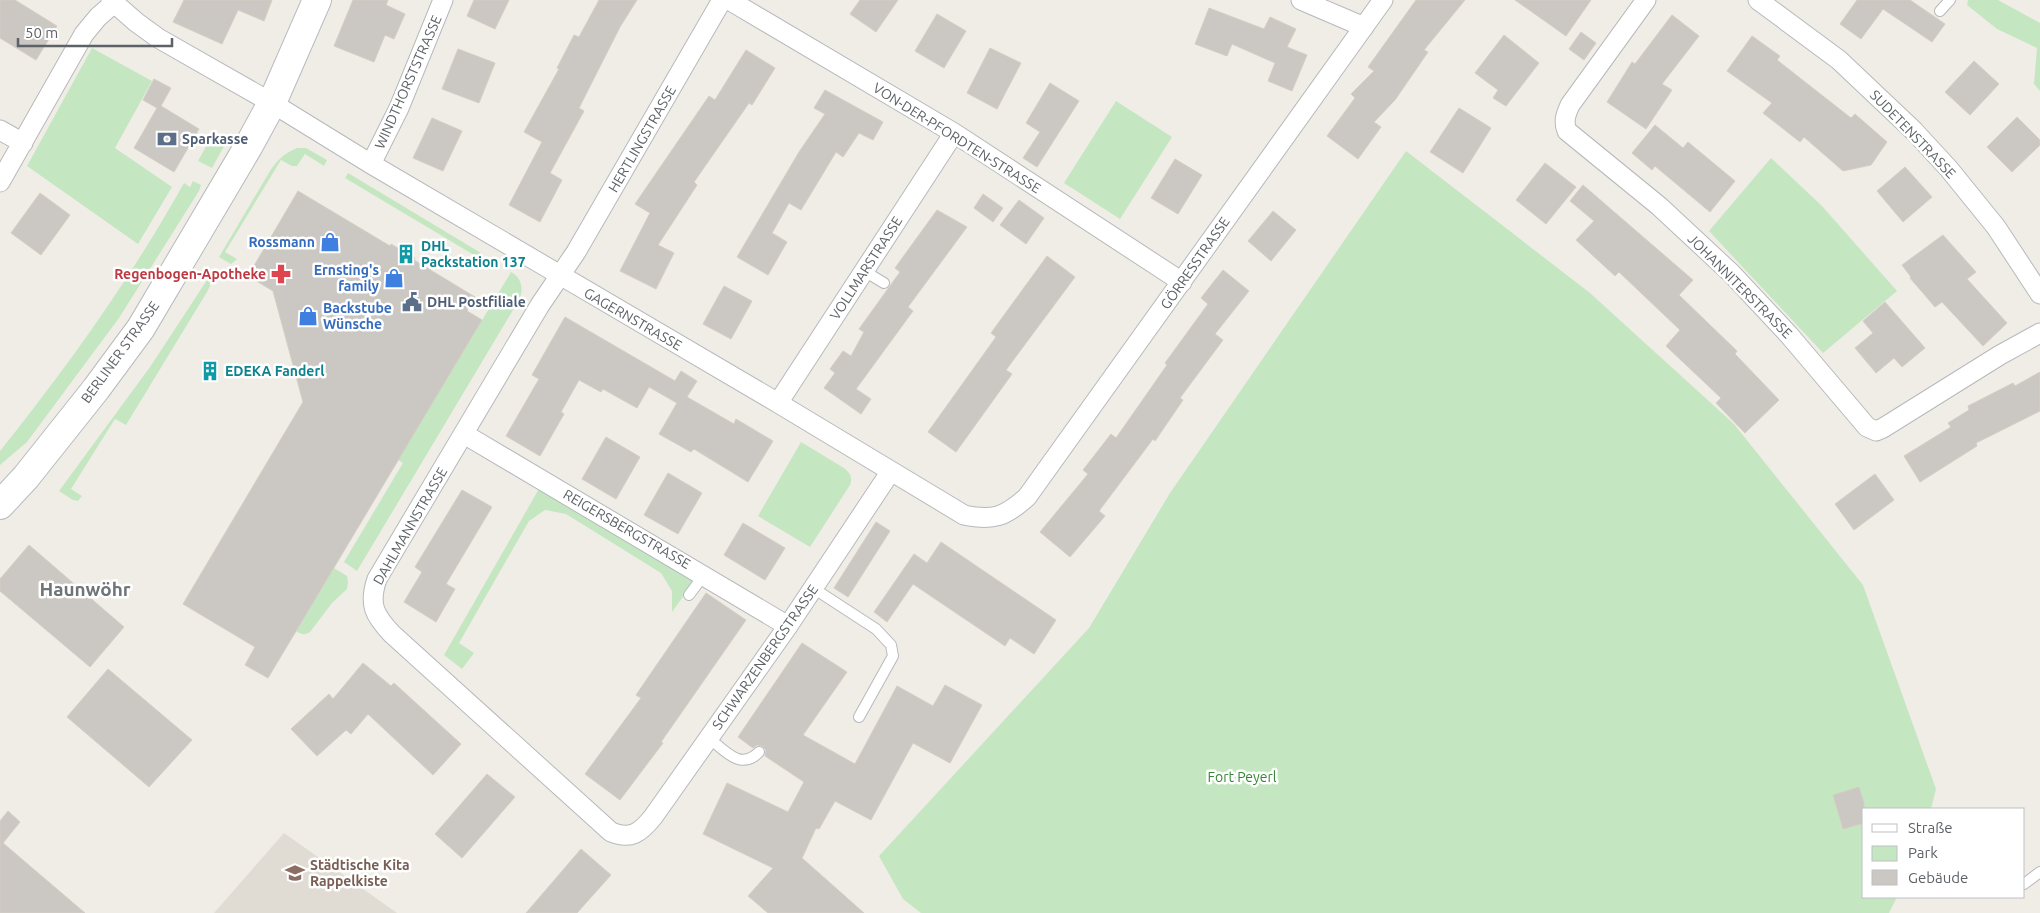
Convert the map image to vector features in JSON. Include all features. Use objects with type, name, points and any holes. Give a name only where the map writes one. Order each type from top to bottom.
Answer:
[{"type":"street","name":"BERLINER STRASSE","points":[[0,505],[26,477],[96,389],[141,328],[272,103],[317,0]]},
{"type":"street","name":"WINDTHORSTSTRASSE","points":[[370,164],[399,108],[444,0]]},
{"type":"street","name":"HERTLINGSTRASSE","points":[[559,276],[576,252],[722,0]]},
{"type":"street","name":"VON-DER-PFORDTEN-STRASSE","points":[[729,0],[954,133],[1182,282]]},
{"type":"street","points":[[1301,0],[1364,27]]},
{"type":"street","name":"GÖRRESSTRASSE","points":[[999,517],[1027,497],[1383,0]]},
{"type":"street","name":"JOHANNITERSTRASSE","points":[[1646,0],[1570,105],[1565,115],[1564,125],[1567,131],[1659,206],[1731,273],[1790,335],[1868,427],[1876,431],[1884,428],[2000,355],[2040,333]]},
{"type":"street","name":"SUDETENSTRASSE","points":[[1758,0],[1839,60],[1914,131],[1949,168],[1996,227],[2040,294]]},
{"type":"street","name":"GAGERNSTRASSE","points":[[115,1],[158,38],[272,103],[370,164],[778,403],[964,515],[982,519],[999,517]]},
{"type":"street","points":[[0,182],[84,34],[115,1]]},
{"type":"street","points":[[0,130],[23,143]]},
{"type":"street","name":"VOLLMARSTRASSE","points":[[778,403],[954,133]]},
{"type":"street","name":"DAHLMANNSTRASSE","points":[[559,276],[377,579],[372,592],[376,613],[392,634],[610,832],[622,836],[631,835]]},
{"type":"street","name":"REIGERSBERGSTRASSE","points":[[464,434],[788,626]]},
{"type":"street","name":"SCHWARZENBERGSTRASSE","points":[[631,835],[644,828],[653,817],[788,626],[891,471]]},
{"type":"lane","points":[[1940,11],[1950,0]]},
{"type":"lane","points":[[864,270],[884,283]]},
{"type":"lane","points":[[689,595],[704,575]]},
{"type":"lane","points":[[813,588],[876,629],[891,645],[893,656],[859,717]]},
{"type":"lane","points":[[709,738],[740,761],[748,761],[759,752]]},
{"type":"lane","points":[[2025,883],[2040,872]]},
{"type":"shaded area","name":"Städtische Kita Rappelkiste","points":[[284,833],[397,913],[214,913]]},
{"type":"green space","points":[[1968,0],[1998,0],[2040,23],[2040,91],[2034,84],[2037,48],[1997,29],[1967,5]]},
{"type":"green space","points":[[92,48],[152,81],[115,148],[172,187],[138,244],[27,166]]},
{"type":"green space","points":[[1116,101],[1172,137],[1120,219],[1064,183]]},
{"type":"green space","points":[[219,134],[228,139],[212,168],[198,161],[212,136]]},
{"type":"green space","points":[[297,148],[306,148],[327,160],[324,166],[305,154],[297,166],[292,166],[281,160],[225,252],[237,259],[231,264],[219,257],[278,160]]},
{"type":"green space","name":"Fort Peyerl","points":[[1406,151],[1590,293],[1734,424],[1863,585],[1936,789],[1931,808],[1862,808],[1862,898],[1896,898],[1889,913],[921,913],[903,899],[879,856],[1089,628],[1170,493]]},
{"type":"green space","points":[[1771,158],[1822,206],[1897,291],[1823,353],[1709,231]]},
{"type":"green space","points":[[348,173],[481,253],[479,258],[345,178]]},
{"type":"green space","points":[[193,181],[201,185],[199,191],[119,318],[27,442],[0,465],[0,451],[98,321],[164,218],[184,183],[190,187]]},
{"type":"green space","points":[[511,272],[518,277],[521,284],[519,300],[357,571],[344,562],[403,463],[398,460]]},
{"type":"green space","points":[[209,277],[210,286],[207,292],[126,425],[115,419],[71,489],[82,496],[78,501],[73,500],[59,491],[150,367]]},
{"type":"green space","points":[[801,442],[844,468],[851,477],[850,485],[810,547],[758,516]]},
{"type":"green space","points":[[540,487],[695,580],[672,612],[672,591],[661,573],[566,514],[545,510],[529,521],[459,643],[474,653],[462,669],[444,655]]},
{"type":"green space","points":[[334,568],[347,576],[347,589],[332,603],[310,632],[303,634],[296,631]]},
{"type":"building","points":[[0,0],[15,0],[57,26],[36,60],[0,38]]},
{"type":"building","points":[[184,0],[272,0],[264,21],[238,10],[222,44],[173,22]]},
{"type":"building","points":[[353,0],[388,0],[386,5],[405,14],[394,39],[385,35],[374,62],[334,46]]},
{"type":"building","points":[[474,0],[509,0],[495,29],[467,16]]},
{"type":"building","points":[[599,0],[637,0],[620,27],[579,108],[584,111],[550,173],[562,180],[540,222],[509,205],[542,142],[524,132],[559,69],[557,68],[574,35],[579,37]]},
{"type":"building","points":[[860,0],[898,0],[876,32],[850,14]]},
{"type":"building","points":[[1416,0],[1465,0],[1424,50],[1428,52],[1395,100],[1374,122],[1381,127],[1358,159],[1327,136],[1355,98],[1351,94],[1374,71],[1368,67]]},
{"type":"building","points":[[1515,0],[1591,0],[1566,36]]},
{"type":"building","points":[[1857,0],[1910,0],[1945,24],[1932,42],[1883,9],[1861,39],[1840,24]]},
{"type":"building","points":[[1209,8],[1264,29],[1270,17],[1296,29],[1287,47],[1307,55],[1292,91],[1268,81],[1275,63],[1232,44],[1227,56],[1195,44]]},
{"type":"building","points":[[937,14],[966,31],[944,68],[915,51]]},
{"type":"building","points":[[1672,15],[1699,36],[1662,84],[1672,90],[1646,129],[1607,102],[1632,62],[1635,64]]},
{"type":"building","points":[[1581,32],[1596,43],[1584,60],[1569,49]]},
{"type":"building","points":[[1504,35],[1539,63],[1506,106],[1493,98],[1498,90],[1475,73]]},
{"type":"building","points":[[1752,36],[1780,56],[1777,60],[1851,118],[1855,114],[1887,142],[1871,165],[1843,171],[1804,137],[1800,142],[1763,113],[1772,103],[1727,71]]},
{"type":"building","points":[[990,48],[1021,63],[997,109],[967,93]]},
{"type":"building","points":[[458,49],[495,63],[479,103],[442,89]]},
{"type":"building","points":[[746,50],[775,68],[752,105],[749,103],[694,182],[697,185],[658,245],[674,253],[656,289],[620,271],[650,213],[635,204],[709,96],[715,100]]},
{"type":"building","points":[[1974,61],[1999,84],[1970,115],[1945,92]]},
{"type":"building","name":"Sparkasse","points":[[154,79],[171,88],[161,106],[199,129],[174,172],[134,148],[157,108],[143,100]]},
{"type":"building","points":[[1050,83],[1079,101],[1037,167],[1023,158],[1040,132],[1026,123]]},
{"type":"building","points":[[825,90],[883,122],[873,140],[859,133],[843,157],[836,152],[801,210],[789,203],[772,233],[787,242],[768,275],[737,257],[799,152],[825,114],[814,108]]},
{"type":"building","points":[[1459,108],[1491,128],[1463,173],[1430,152]]},
{"type":"building","points":[[2017,117],[2040,140],[2040,145],[2012,172],[1987,147]]},
{"type":"building","points":[[432,118],[462,131],[443,171],[413,158]]},
{"type":"building","points":[[1655,125],[1683,148],[1688,142],[1735,181],[1710,212],[1655,166],[1652,170],[1632,153]]},
{"type":"building","points":[[1175,159],[1202,175],[1178,214],[1151,198]]},
{"type":"building","points":[[1545,163],[1576,187],[1546,224],[1516,200]]},
{"type":"building","points":[[1905,167],[1932,197],[1903,222],[1877,191]]},
{"type":"building","points":[[1583,185],[1693,280],[1679,295],[1737,351],[1735,354],[1779,400],[1745,433],[1716,403],[1721,398],[1666,346],[1680,330],[1619,272],[1615,276],[1576,240],[1594,221],[1570,201]]},
{"type":"building","points":[[298,191],[390,246],[391,244],[415,258],[414,260],[475,297],[467,311],[482,320],[268,678],[245,665],[255,647],[183,604],[303,402],[273,291],[248,276]]},
{"type":"building","points":[[40,193],[70,215],[41,255],[11,233]]},
{"type":"building","points":[[983,194],[1003,208],[993,222],[974,208]]},
{"type":"building","points":[[1019,200],[1044,218],[1026,244],[1000,225]]},
{"type":"building","points":[[937,210],[967,227],[908,307],[913,311],[856,389],[871,399],[861,414],[824,388],[835,373],[830,369],[843,351],[851,356],[864,332],[859,329],[900,272],[895,268]]},
{"type":"building","points":[[1273,211],[1296,230],[1271,261],[1248,241]]},
{"type":"building","points":[[1943,235],[1976,272],[1967,279],[2007,323],[1983,346],[1942,302],[1935,307],[1910,278],[1902,265]]},
{"type":"building","points":[[1047,256],[1075,277],[1006,370],[1012,374],[956,452],[928,432],[996,337],[991,333]]},
{"type":"building","points":[[1223,270],[1249,291],[1215,334],[1223,340],[1180,398],[1183,400],[1155,441],[1153,439],[1099,511],[1105,516],[1070,557],[1040,532],[1088,474],[1083,470],[1111,434],[1116,438],[1167,365],[1165,363],[1208,304],[1201,298]]},
{"type":"building","points":[[724,286],[752,301],[731,339],[703,324]]},
{"type":"building","points":[[1885,302],[1925,348],[1902,367],[1894,358],[1876,373],[1855,348],[1873,333],[1863,321]]},
{"type":"building","points":[[565,317],[675,381],[681,371],[697,381],[687,397],[734,424],[736,419],[773,441],[748,482],[694,449],[691,452],[659,434],[677,403],[649,387],[637,408],[603,389],[601,392],[579,380],[561,412],[564,414],[540,456],[506,436],[539,379],[532,375]]},
{"type":"building","points":[[2040,372],[2040,411],[1976,443],[1977,446],[1920,482],[1904,456],[1951,427],[1948,423],[1969,410],[1968,406],[2013,383],[2015,386]]},
{"type":"building","points":[[606,437],[640,457],[616,499],[582,479]]},
{"type":"building","points":[[668,473],[702,493],[678,534],[644,515]]},
{"type":"building","points":[[1875,474],[1894,500],[1854,530],[1835,504]]},
{"type":"building","points":[[462,490],[492,507],[446,584],[455,589],[436,622],[404,602],[422,572],[415,567]]},
{"type":"building","points":[[876,522],[890,531],[848,597],[834,588]]},
{"type":"building","points":[[743,523],[785,548],[765,580],[724,555]]},
{"type":"building","points":[[941,542],[1056,620],[1034,654],[1010,638],[1005,646],[913,584],[887,622],[874,612],[914,554],[927,563]]},
{"type":"building","points":[[29,545],[124,627],[90,667],[0,591],[0,579]]},
{"type":"building","points":[[706,593],[746,620],[661,742],[663,743],[620,800],[585,774],[641,698],[636,695]]},
{"type":"building","points":[[802,643],[847,672],[803,735],[855,764],[897,686],[933,706],[945,685],[982,705],[950,763],[913,743],[871,820],[835,801],[819,829],[816,828],[802,858],[864,913],[768,913],[748,896],[773,868],[703,834],[727,783],[788,812],[804,782],[765,756],[766,750],[762,746],[757,745],[753,748],[738,737]]},
{"type":"building","points":[[363,663],[391,686],[394,683],[461,744],[433,775],[368,714],[351,734],[346,730],[317,756],[291,729],[329,694],[333,699]]},
{"type":"building","points":[[108,669],[192,740],[149,787],[67,717]]},
{"type":"building","points":[[487,774],[515,797],[462,858],[435,834]]},
{"type":"building","points":[[1859,787],[1864,803],[1864,808],[1862,808],[1862,824],[1843,829],[1833,795]]},
{"type":"building","points":[[8,811],[20,822],[3,843],[85,913],[0,913],[0,821]]},
{"type":"building","points":[[581,849],[611,875],[577,913],[526,913]]},
{"type":"place","name":"Sparkasse","points":[[167,139]]},
{"type":"place","name":"Rossmann","points":[[330,242]]},
{"type":"place","name":"DHL Packstation 137","points":[[406,254]]},
{"type":"place","name":"Regenbogen-Apotheke","points":[[281,274]]},
{"type":"place","name":"Ernsting's family","points":[[394,278]]},
{"type":"place","name":"DHL Postfiliale","points":[[412,302]]},
{"type":"place","name":"Backstube Wünsche","points":[[308,316]]},
{"type":"place","name":"EDEKA Fanderl","points":[[210,371]]},
{"type":"place","name":"Städtische Kita Rappelkiste","points":[[295,873]]},
{"type":"district","name":"Haunwöhr","points":[[85,589]]}]
